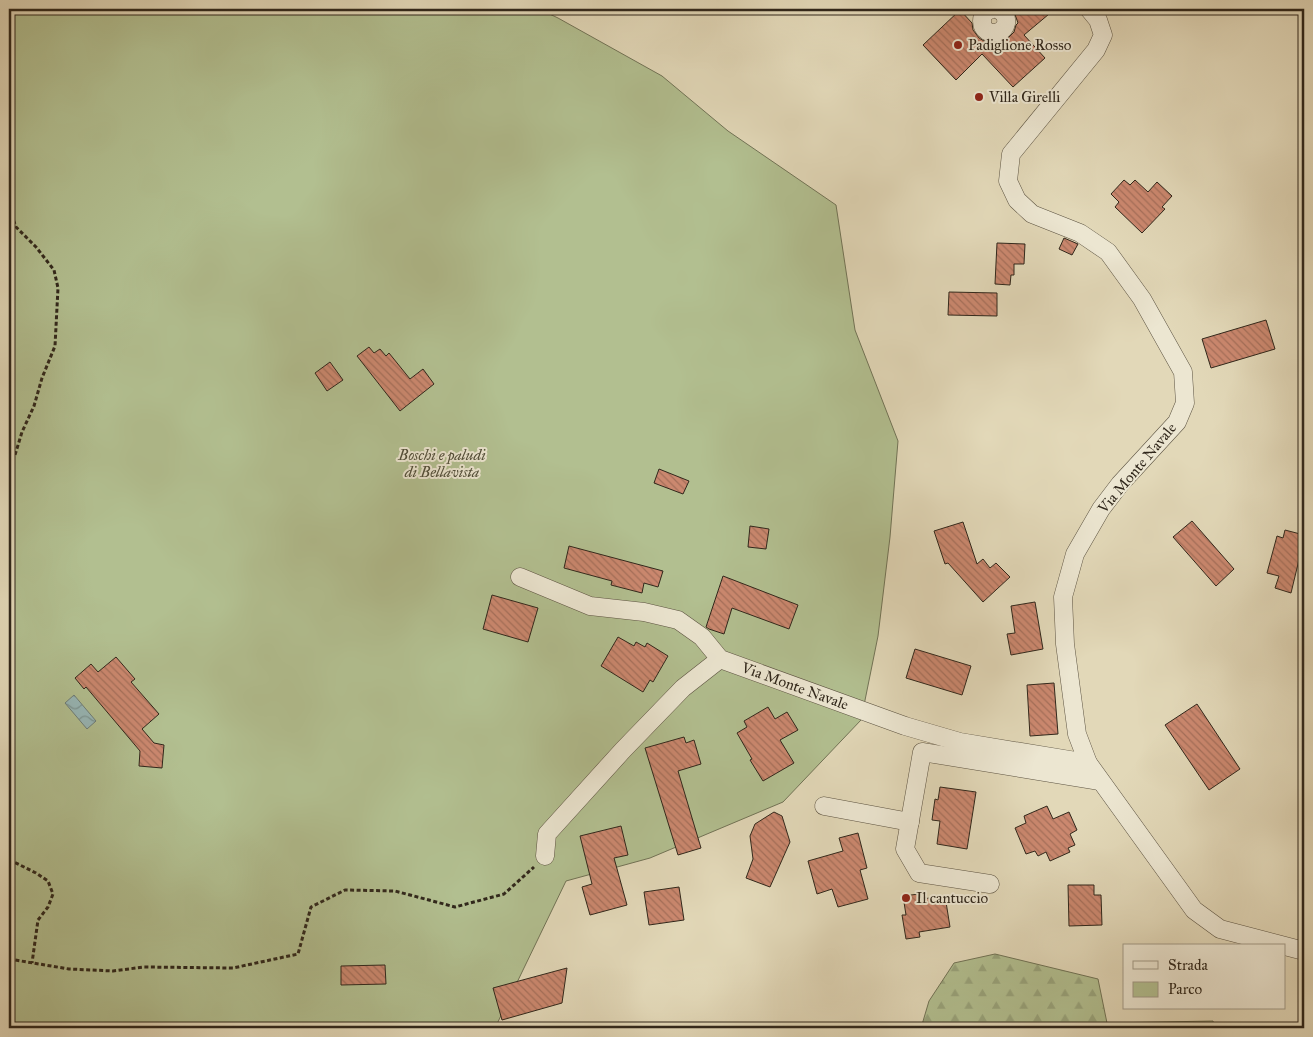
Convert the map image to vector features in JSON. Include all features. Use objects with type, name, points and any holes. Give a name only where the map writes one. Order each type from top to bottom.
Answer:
[{"type":"street","name":"Via Monte Navale","points":[[1089,9],[1098,20],[1103,35],[1096,50],[1011,154],[1008,181],[1017,200],[1032,214],[1080,233],[1108,252],[1142,299],[1183,372],[1185,403],[1177,422],[1120,484],[1101,509],[1075,554],[1063,597],[1064,644],[1076,734],[1088,763],[1100,781],[1194,910],[1220,929],[1280,944]]},
{"type":"street","points":[[520,577],[590,606],[644,612],[678,620],[702,637],[720,659],[683,688],[547,834],[546,856]]},
{"type":"street","name":"Via Monte Navale","points":[[720,659],[905,726],[960,742],[1088,763]]},
{"type":"street","points":[[990,884],[919,873],[905,850],[922,752],[1100,781]]},
{"type":"street","points":[[824,806],[910,822]]},
{"type":"street","name":"Via Monte Navale","points":[[1286,946],[1304,950]]},
{"type":"path","points":[[9,208],[16,227],[36,247],[54,270],[58,288],[55,346],[15,455],[9,458]]},
{"type":"path","points":[[9,959],[69,970],[114,972],[144,967],[233,968],[298,954],[311,907],[345,890],[395,891],[455,907],[504,894],[546,856]]},
{"type":"path","points":[[9,861],[36,873],[48,881],[52,894],[48,907],[38,920],[32,963]]},
{"type":"green space","name":"Boschi e paludi di Bellavista","points":[[9,9],[539,9],[662,76],[728,131],[836,205],[855,330],[898,441],[890,537],[878,636],[861,720],[783,802],[650,858],[566,881],[495,1028],[9,1028]]},
{"type":"green space","points":[[995,954],[1098,979],[1107,1023],[1213,1021],[1215,1028],[921,1028],[929,1001],[954,963]]},
{"type":"water","points":[[74,695],[96,721],[87,729],[65,703]]},
{"type":"building","points":[[1013,9],[1055,9],[1024,35],[1045,58],[1013,87],[982,54],[956,80],[923,45],[960,10],[972,23],[973,30],[979,38],[994,46],[1007,39],[1014,32],[1018,23]]},
{"type":"building","points":[[1124,180],[1130,185],[1135,180],[1148,192],[1157,182],[1172,196],[1162,207],[1165,209],[1142,233],[1115,207],[1119,202],[1111,194]]},
{"type":"building","points":[[1064,238],[1078,244],[1072,255],[1059,249]]},
{"type":"building","points":[[997,243],[1025,244],[1024,264],[1014,264],[1014,275],[1011,275],[1010,285],[995,284]]},
{"type":"building","points":[[949,292],[997,293],[997,316],[948,315]]},
{"type":"building","points":[[1266,320],[1275,349],[1211,368],[1202,339]]},
{"type":"building","points":[[369,347],[374,353],[380,349],[386,356],[389,353],[410,379],[423,369],[434,384],[400,411],[357,356]]},
{"type":"building","points":[[330,362],[343,380],[327,391],[315,373]]},
{"type":"building","points":[[659,469],[689,481],[683,494],[654,483]]},
{"type":"building","points":[[1192,521],[1234,569],[1216,586],[1173,537]]},
{"type":"building","points":[[963,522],[977,564],[983,559],[990,568],[996,563],[1010,577],[983,602],[948,563],[945,564],[934,531]]},
{"type":"building","points":[[750,526],[769,529],[766,549],[748,547]]},
{"type":"building","points":[[1285,530],[1304,535],[1291,593],[1275,588],[1279,576],[1267,573],[1277,536],[1283,538]]},
{"type":"building","points":[[569,546],[663,571],[658,587],[644,583],[642,593],[611,585],[612,581],[564,568]]},
{"type":"building","points":[[723,576],[798,605],[789,629],[732,608],[724,634],[706,627]]},
{"type":"building","points":[[492,595],[538,608],[528,642],[483,629]]},
{"type":"building","points":[[1035,602],[1043,649],[1011,655],[1007,634],[1015,633],[1011,606]]},
{"type":"building","points":[[618,637],[634,646],[636,642],[645,647],[647,643],[668,656],[653,682],[650,680],[643,692],[601,666]]},
{"type":"building","points":[[915,649],[971,666],[962,695],[906,678]]},
{"type":"building","points":[[116,657],[135,679],[131,682],[159,714],[142,729],[154,743],[164,745],[162,768],[139,766],[140,751],[86,687],[84,689],[75,678],[91,664],[98,672]]},
{"type":"building","points":[[1054,683],[1058,734],[1030,736],[1027,685]]},
{"type":"building","points":[[1197,704],[1240,769],[1209,790],[1165,725]]},
{"type":"building","points":[[768,707],[775,719],[787,712],[798,730],[780,740],[794,763],[763,781],[737,733],[747,727],[744,721]]},
{"type":"building","points":[[684,737],[686,743],[694,740],[701,764],[678,771],[701,848],[678,855],[645,748]]},
{"type":"building","points":[[940,787],[976,792],[967,849],[937,844],[940,821],[932,820],[935,799],[938,800]]},
{"type":"building","points":[[1047,806],[1053,819],[1069,812],[1077,830],[1070,834],[1075,845],[1068,848],[1070,852],[1050,861],[1046,852],[1038,856],[1035,851],[1026,854],[1015,828],[1026,823],[1024,816]]},
{"type":"building","points":[[774,812],[782,816],[790,842],[770,887],[746,878],[753,859],[750,836],[755,824]]},
{"type":"building","points":[[621,826],[628,855],[614,858],[627,905],[590,915],[582,887],[592,884],[580,836]]},
{"type":"building","points":[[858,833],[867,868],[860,870],[868,899],[838,907],[832,889],[817,894],[808,861],[843,851],[839,838]]},
{"type":"building","points":[[1068,885],[1094,885],[1094,895],[1101,895],[1102,925],[1069,926]]},
{"type":"building","points":[[679,887],[684,920],[649,925],[644,892]]},
{"type":"building","points":[[919,894],[920,899],[930,898],[931,904],[946,902],[950,927],[919,932],[920,937],[906,939],[902,915],[906,915],[903,896]]},
{"type":"building","points":[[385,965],[386,984],[341,985],[341,966]]},
{"type":"building","points":[[567,968],[562,1003],[502,1020],[493,988]]},
{"type":"place","name":"Padiglione Rosso","points":[[958,45]]},
{"type":"place","name":"Villa Girelli","points":[[979,97]]},
{"type":"place","name":"Il cantuccio","points":[[906,898]]}]
